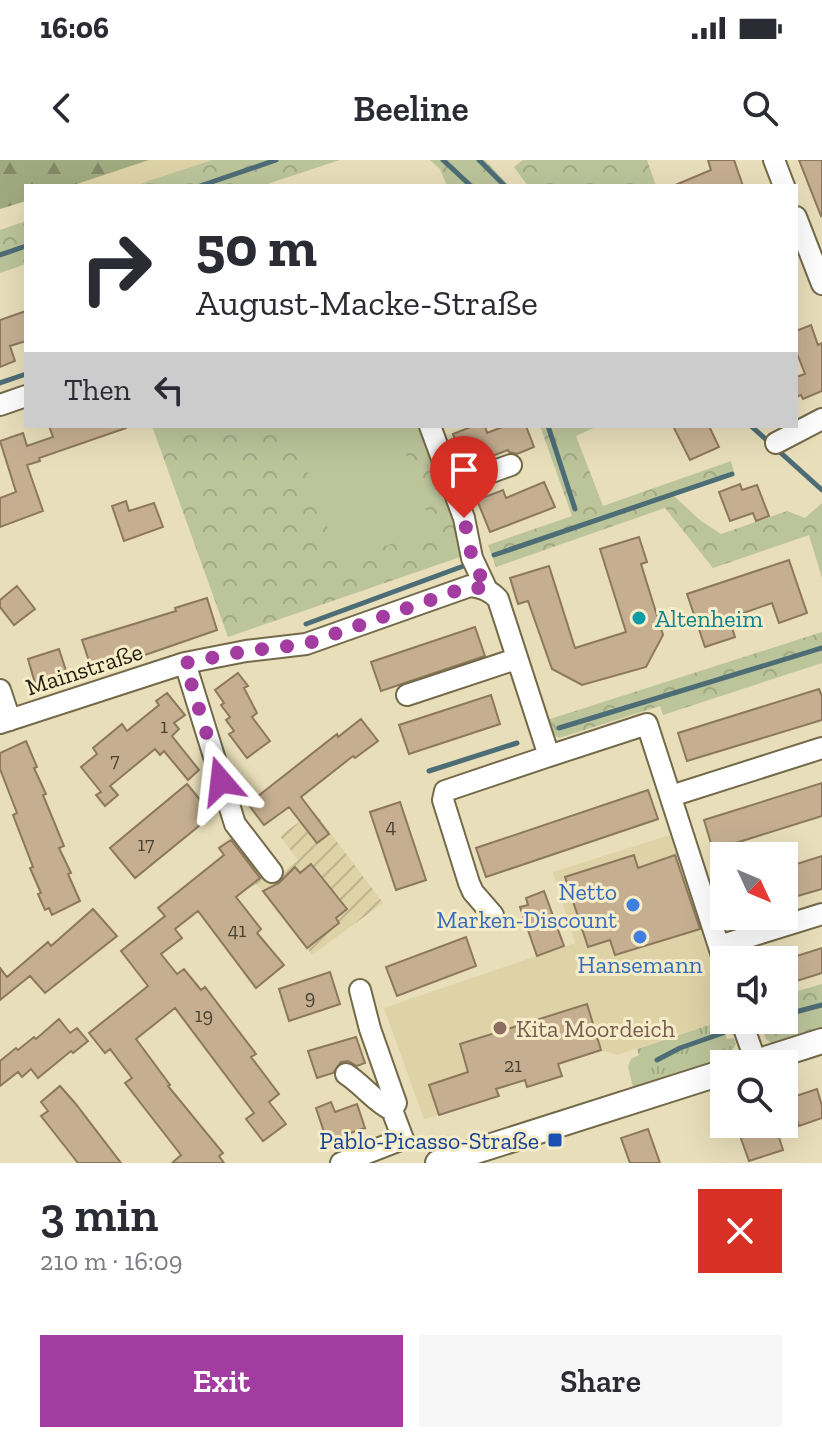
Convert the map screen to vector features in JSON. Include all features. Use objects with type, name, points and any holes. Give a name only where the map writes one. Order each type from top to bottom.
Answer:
[{"type":"main road","points":[[794,1050],[822,1041]]},
{"type":"main road","points":[[438,1163],[710,1076]]},
{"type":"street","points":[[774,160],[783,184]]},
{"type":"street","points":[[798,222],[822,284]]},
{"type":"street","points":[[0,405],[24,397]]},
{"type":"street","points":[[776,443],[822,419]]},
{"type":"street","points":[[431,428],[464,518],[472,558],[487,590],[498,599],[549,756]]},
{"type":"street","points":[[453,486],[511,465]]},
{"type":"street","name":"Mainstraße","points":[[5,722],[185,663],[306,644],[470,586],[487,590]]},
{"type":"street","points":[[407,695],[516,659]]},
{"type":"street","points":[[185,663],[235,824],[272,872]]},
{"type":"street","points":[[0,690],[5,722]]},
{"type":"street","points":[[493,915],[469,883],[443,800],[445,791],[647,724],[719,946]]},
{"type":"street","points":[[671,796],[822,748]]},
{"type":"street","points":[[742,946],[822,914]]},
{"type":"street","points":[[360,990],[396,1103],[392,1110]]},
{"type":"street","points":[[341,1163],[403,1139],[392,1110],[384,1107],[346,1074]]},
{"type":"shaded area","points":[[149,160],[212,160],[139,184],[77,184]]},
{"type":"shaded area","points":[[314,811],[383,903],[312,955],[256,884],[250,888],[217,847],[234,834],[271,881],[298,860],[280,836]]},
{"type":"shaded area","points":[[670,835],[710,960],[710,1025],[617,1055],[601,1050],[577,1058],[556,1055],[562,1076],[527,1087],[524,1080],[497,1089],[499,1096],[424,1119],[384,1008],[575,943],[553,872]]},
{"type":"green space","points":[[0,160],[149,160],[77,184],[24,184],[24,202],[0,209]]},
{"type":"green space","points":[[212,160],[340,160],[267,184],[139,184]]},
{"type":"green space","points":[[430,160],[485,160],[507,184],[446,184],[440,169]]},
{"type":"green space","points":[[523,160],[647,160],[655,184],[527,184],[514,167]]},
{"type":"green space","points":[[24,222],[24,265],[0,273],[0,230]]},
{"type":"green space","points":[[153,428],[420,428],[466,555],[228,637]]},
{"type":"green space","points":[[292,428],[396,428],[433,529],[340,562]]},
{"type":"green space","points":[[541,428],[594,428],[576,436],[603,506],[731,461],[735,476],[674,496],[701,521],[721,534],[787,511],[805,518],[822,503],[822,578],[809,535],[713,568],[665,508],[496,567],[488,545],[572,516]]},
{"type":"green space","points":[[822,632],[822,663],[663,715],[660,706],[559,738],[551,733],[547,720]]},
{"type":"green space","points":[[822,984],[822,1028],[772,1044],[764,1034],[798,1034],[798,991]]},
{"type":"green space","points":[[710,1025],[710,1034],[725,1034],[727,1039],[734,1038],[736,1044],[732,1050],[710,1050],[710,1063],[633,1087],[628,1067],[631,1059],[639,1055],[637,1049]]},
{"type":"building","points":[[708,160],[734,160],[742,184],[678,184],[711,170]]},
{"type":"building","points":[[799,160],[822,160],[821,216]]},
{"type":"building","points":[[24,312],[24,342],[10,346],[15,361],[0,367],[0,320]]},
{"type":"building","points":[[811,325],[818,345],[822,343],[822,391],[803,399],[801,395],[798,396],[798,376],[805,374],[798,356],[798,330]]},
{"type":"building","points":[[50,428],[126,428],[27,465],[43,511],[0,527],[0,498],[16,492],[0,441],[23,433],[27,446],[53,437]]},
{"type":"building","points":[[468,428],[486,428],[487,433],[500,428],[527,428],[534,447],[517,454],[508,450],[471,464],[465,448],[459,450],[453,434]]},
{"type":"building","points":[[674,428],[710,428],[719,447],[690,460]]},
{"type":"building","points":[[544,482],[555,507],[490,532],[477,500],[503,490],[506,498]]},
{"type":"building","points":[[740,484],[742,490],[757,485],[769,516],[756,521],[753,513],[730,521],[719,492]]},
{"type":"building","points":[[126,501],[129,511],[154,503],[163,527],[124,541],[112,506]]},
{"type":"building","name":"Altenheim","points":[[639,537],[647,562],[641,564],[663,635],[646,667],[582,685],[552,669],[528,601],[518,604],[510,578],[549,566],[575,648],[626,632],[600,549]]},
{"type":"building","name":"Altenheim","points":[[789,560],[807,613],[779,623],[772,603],[729,618],[735,637],[705,647],[687,594]]},
{"type":"building","points":[[17,586],[35,609],[14,625],[0,607],[0,600]]},
{"type":"building","points":[[207,598],[217,630],[93,673],[82,640],[176,611],[175,608]]},
{"type":"building","points":[[475,627],[485,656],[381,691],[371,662]]},
{"type":"building","points":[[59,649],[69,680],[37,690],[28,659]]},
{"type":"building","points":[[238,673],[248,686],[244,688],[257,713],[252,717],[270,741],[247,758],[229,734],[234,731],[226,720],[230,717],[215,690]]},
{"type":"building","points":[[819,689],[822,720],[687,761],[678,733]]},
{"type":"building","points":[[167,693],[185,715],[174,723],[179,729],[172,736],[199,770],[188,780],[164,751],[160,755],[155,749],[110,786],[118,795],[105,806],[96,795],[101,792],[81,767],[97,754],[93,748],[122,724],[127,731],[159,705],[156,701]]},
{"type":"building","points":[[491,695],[500,724],[409,754],[399,725]]},
{"type":"building","points":[[361,719],[378,741],[355,758],[353,756],[301,797],[329,834],[317,843],[289,807],[264,825],[248,804],[337,734],[338,737]]},
{"type":"building","points":[[26,741],[64,846],[59,848],[80,901],[52,915],[49,908],[45,910],[38,894],[41,893],[30,868],[33,867],[13,815],[17,813],[0,769],[0,753]]},
{"type":"building","points":[[822,783],[822,816],[739,842],[711,842],[704,820]]},
{"type":"building","points":[[187,784],[207,808],[199,814],[205,821],[135,878],[110,848]]},
{"type":"building","points":[[648,790],[658,819],[486,877],[476,848]]},
{"type":"building","points":[[400,802],[426,880],[396,890],[370,812]]},
{"type":"building","points":[[231,840],[260,878],[236,897],[261,929],[257,933],[284,965],[256,988],[198,911],[175,929],[182,938],[161,954],[177,974],[184,969],[201,990],[205,987],[256,1054],[251,1057],[279,1094],[269,1102],[286,1124],[263,1141],[246,1119],[254,1113],[175,1008],[136,1039],[168,1086],[223,1153],[219,1156],[224,1163],[172,1163],[181,1155],[125,1083],[132,1078],[110,1049],[105,1053],[89,1033],[148,986],[121,951],[165,916],[158,908],[224,855],[219,848]]},
{"type":"building","name":"Netto Marken-Discount","points":[[634,855],[638,868],[675,855],[700,929],[615,955],[610,940],[588,947],[565,877]]},
{"type":"building","points":[[822,856],[822,889],[798,896],[798,864]]},
{"type":"building","points":[[311,864],[347,909],[336,918],[339,923],[307,948],[263,891],[279,883],[295,867],[300,873]]},
{"type":"building","points":[[544,891],[564,946],[537,956],[520,907],[528,905],[526,898]]},
{"type":"building","points":[[93,909],[117,936],[45,993],[30,976],[0,1000],[0,968],[7,977],[48,942],[51,946]]},
{"type":"building","points":[[466,937],[476,966],[397,996],[386,967]]},
{"type":"building","points":[[822,948],[822,973],[798,981],[798,956]]},
{"type":"building","points":[[330,972],[340,1004],[289,1021],[279,989]]},
{"type":"building","points":[[587,1004],[601,1050],[558,1064],[562,1076],[527,1087],[525,1080],[496,1089],[499,1096],[439,1115],[429,1085],[468,1072],[460,1044]]},
{"type":"building","points":[[59,1019],[70,1033],[77,1028],[88,1041],[38,1078],[31,1069],[22,1077],[18,1072],[0,1086],[0,1061],[34,1037],[36,1039]]},
{"type":"building","points":[[356,1037],[365,1063],[357,1066],[348,1061],[341,1062],[333,1073],[317,1078],[308,1051]]},
{"type":"building","points":[[60,1086],[121,1163],[78,1163],[41,1116],[48,1111],[41,1102]]},
{"type":"building","points":[[817,1089],[822,1118],[799,1126],[798,1095]]},
{"type":"building","points":[[331,1102],[335,1112],[357,1104],[365,1128],[327,1141],[316,1108]]},
{"type":"building","points":[[648,1129],[660,1163],[630,1163],[621,1138]]},
{"type":"building","points":[[741,1138],[779,1138],[783,1150],[749,1161]]},
{"type":"waterway","points":[[206,184],[276,160]]},
{"type":"waterway","points":[[443,160],[469,184]]},
{"type":"waterway","points":[[479,160],[503,184]]},
{"type":"waterway","points":[[0,255],[24,247]]},
{"type":"waterway","points":[[0,383],[24,375]]},
{"type":"waterway","points":[[549,428],[575,509]]},
{"type":"waterway","points":[[753,428],[822,490]]},
{"type":"waterway","points":[[494,555],[732,474]]},
{"type":"waterway","points":[[306,624],[469,564]]},
{"type":"waterway","points":[[559,728],[822,648]]},
{"type":"waterway","points":[[429,771],[517,743]]},
{"type":"waterway","points":[[798,1011],[822,1005]]},
{"type":"waterway","points":[[657,1060],[720,1034]]},
{"type":"place","name":"Altenheim","points":[[639,618]]},
{"type":"place","name":"Netto Marken-Discount","points":[[633,905]]},
{"type":"place","name":"Hansemann","points":[[640,937]]},
{"type":"place","name":"Kita Moordeich","points":[[500,1028]]},
{"type":"place","name":"Pablo-Picasso-Straße","points":[[555,1140]]},
{"type":"route","points":[[221,781],[185,663],[306,644],[470,586],[487,590],[472,558],[464,518]]}]
